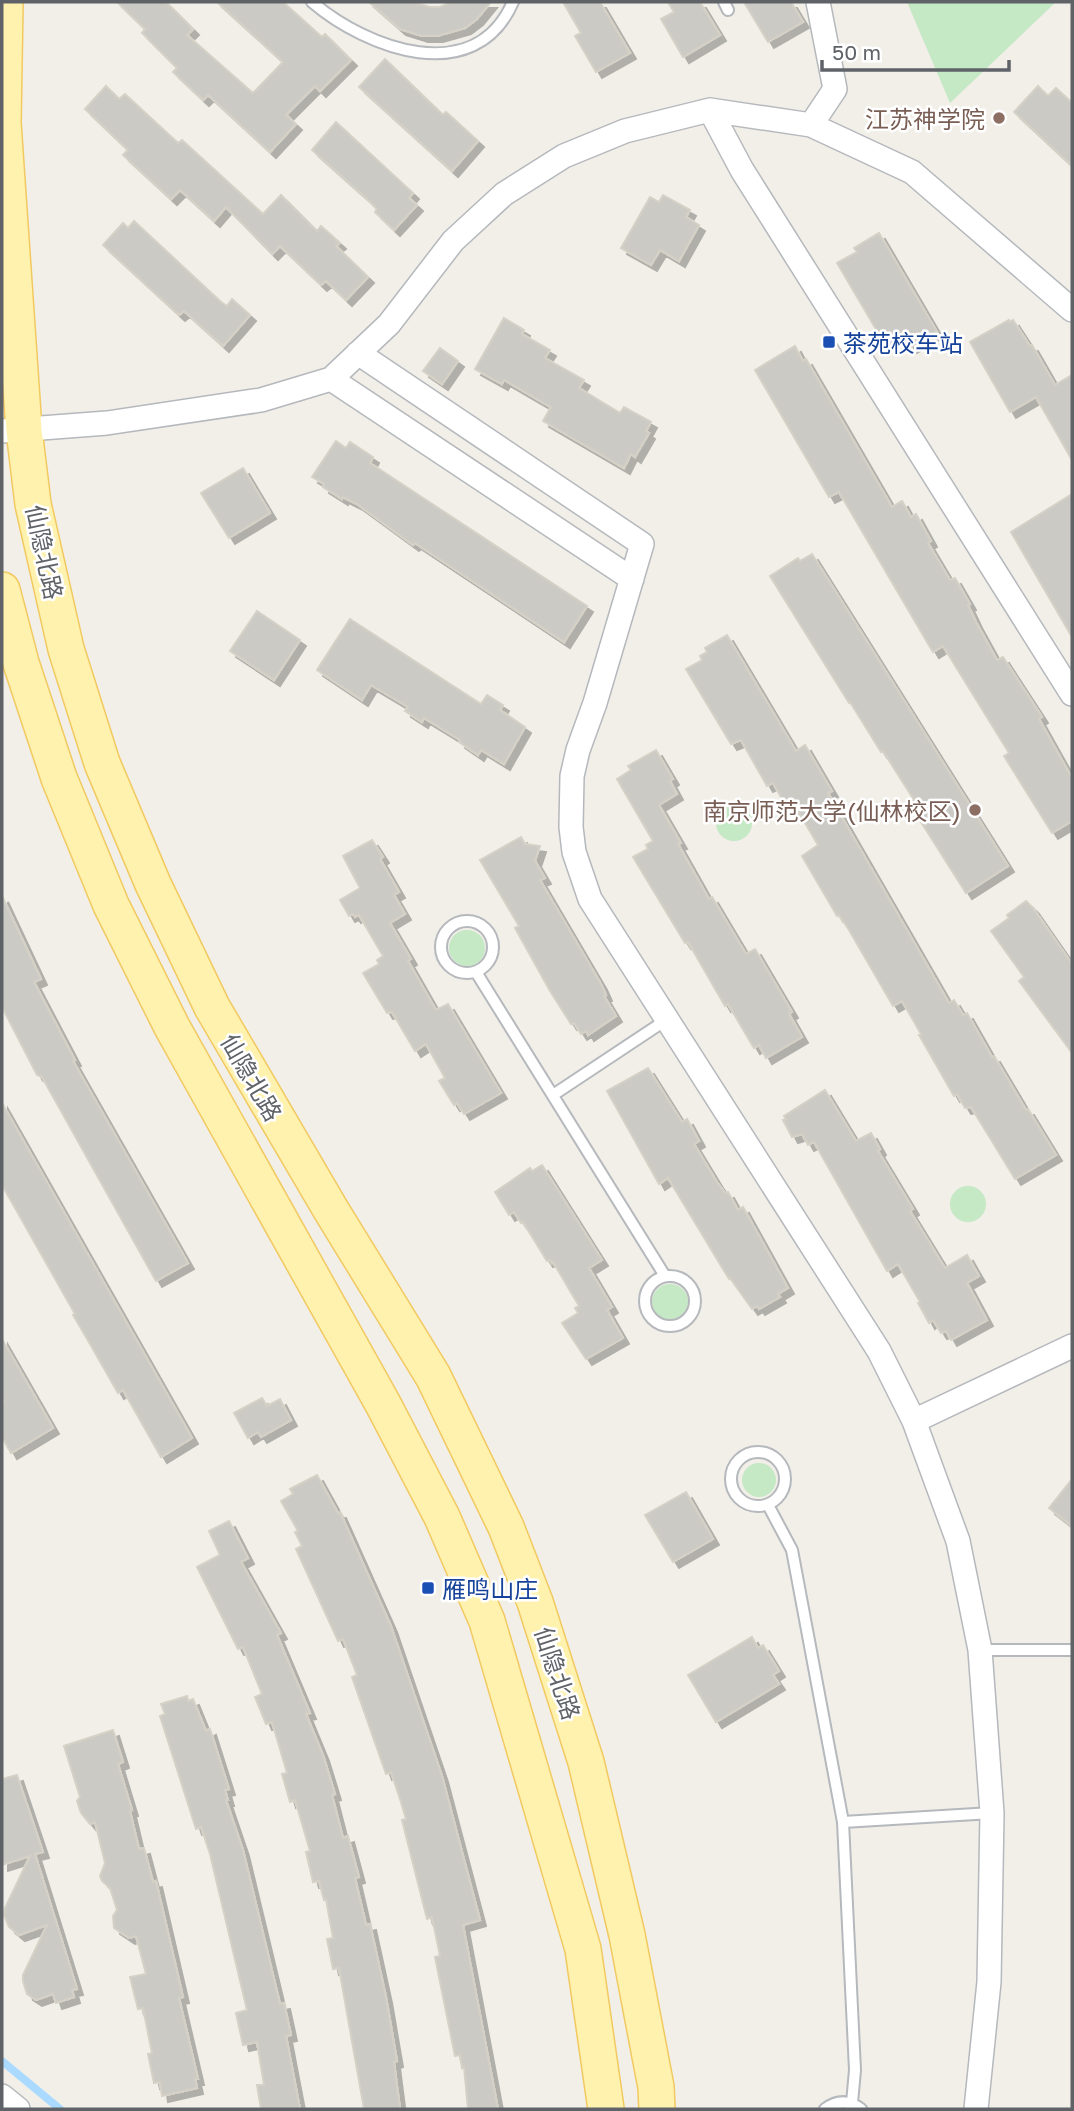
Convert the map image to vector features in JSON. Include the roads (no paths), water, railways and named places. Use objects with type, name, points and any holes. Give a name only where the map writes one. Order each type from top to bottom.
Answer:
[{"type":"main road","name":"仙隐北路","points":[[5,2],[3,123],[13,430],[66,649],[102,763],[153,884],[212,1007],[331,1210],[433,1376],[506,1527],[535,1602],[593,1789],[627,1935],[656,2087],[657,2109]]},
{"type":"main road","name":"仙隐北路","points":[[2,590],[21,663],[59,778],[111,905],[172,1027],[442,1517],[486,1621],[583,1949],[606,2109]]},
{"type":"street","points":[[811,125],[835,89],[818,2]]},
{"type":"street","points":[[13,430],[107,424],[261,400],[331,379],[389,324],[453,241],[504,194],[564,156],[625,131],[710,110],[811,125],[912,172],[1072,310]]},
{"type":"street","points":[[710,110],[742,170],[1072,694]]},
{"type":"street","points":[[358,353],[642,544],[572,776],[571,827],[574,852],[590,899],[879,1351],[914,1420],[958,1541],[980,1650],[992,1813],[989,1982],[976,2109]]},
{"type":"street","points":[[331,379],[632,579]]},
{"type":"street","points":[[914,1420],[1072,1346]]},
{"type":"street","points":[[2,2096],[18,2109]]},
{"type":"lane","points":[[312,2],[365,36],[423,54],[459,50],[477,43],[500,27],[513,2]]},
{"type":"lane","points":[[458,922],[477,922],[491,934],[494,952],[491,960],[476,972],[458,972],[444,960],[441,942],[444,933],[458,922]]},
{"type":"lane","points":[[476,972],[665,1276]]},
{"type":"lane","points":[[553,1095],[666,1020]]},
{"type":"lane","points":[[665,1276],[684,1280],[695,1296],[691,1316],[684,1323],[674,1326],[655,1322],[644,1306],[644,1296],[649,1286],[655,1279],[665,1276]]},
{"type":"lane","points":[[766,1453],[775,1458],[785,1474],[782,1492],[768,1505],[759,1507],[741,1501],[731,1485],[734,1466],[748,1454],[766,1453]]},
{"type":"lane","points":[[768,1505],[792,1550],[843,1822],[856,2106],[842,2102],[825,2109]]},
{"type":"lane","points":[[980,1650],[1072,1650]]},
{"type":"lane","points":[[843,1822],[992,1813]]},
{"type":"waterway","points":[[2,2061],[60,2109]]},
{"type":"place","name":"江苏神学院","points":[[999,118]]},
{"type":"place","name":"茶苑校车站","points":[[829,342]]},
{"type":"place","name":"南京师范大学(仙林校区)","points":[[975,810]]},
{"type":"place","name":"雁鸣山庄","points":[[428,1588]]}]
